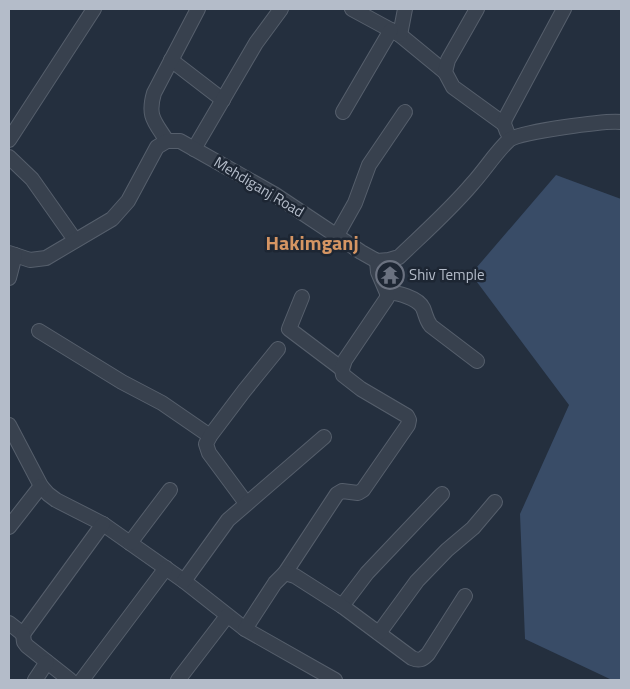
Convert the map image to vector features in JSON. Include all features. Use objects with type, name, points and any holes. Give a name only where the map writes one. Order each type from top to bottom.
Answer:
[{"type":"street","points":[[9,140],[94,9]]},
{"type":"street","points":[[9,278],[12,254],[38,260],[46,258],[112,219],[128,201],[157,147],[167,141],[151,115],[150,106],[154,93],[198,9]]},
{"type":"street","points":[[194,149],[256,43],[281,9]]},
{"type":"street","points":[[352,9],[396,32],[445,72],[453,87],[504,124]]},
{"type":"street","points":[[343,112],[396,32],[406,9]]},
{"type":"street","points":[[445,72],[448,60],[477,9]]},
{"type":"street","points":[[510,139],[504,124],[505,118],[564,9]]},
{"type":"street","points":[[171,60],[223,100]]},
{"type":"street","points":[[337,235],[355,202],[368,165],[405,112]]},
{"type":"street","points":[[245,629],[275,584],[285,574],[337,494],[342,491],[358,493],[363,490],[408,425],[409,420],[407,416],[361,389],[343,375],[342,369],[345,360],[385,304],[387,293],[380,278],[377,261],[399,257],[471,185],[510,139],[525,134],[604,121],[621,122]]},
{"type":"street","name":"Mehdiganj Road","points":[[167,141],[180,141],[274,194],[377,261]]},
{"type":"street","points":[[9,156],[32,180],[75,240]]},
{"type":"street","points":[[387,293],[400,294],[418,303],[423,308],[426,321],[431,326],[477,361]]},
{"type":"street","points":[[302,297],[288,329],[342,369]]},
{"type":"street","points":[[39,332],[122,382],[162,403],[210,436]]},
{"type":"street","points":[[246,503],[209,453],[206,444],[244,390],[278,349]]},
{"type":"street","points":[[9,425],[41,486],[48,494],[103,524],[184,581],[245,629],[335,680]]},
{"type":"street","points":[[184,581],[228,520],[324,437]]},
{"type":"street","points":[[9,527],[41,486]]},
{"type":"street","points":[[130,543],[170,490]]},
{"type":"street","points":[[342,606],[367,573],[442,494]]},
{"type":"street","points":[[379,633],[417,581],[447,550],[473,528],[495,502]]},
{"type":"street","points":[[70,680],[27,646],[24,642],[23,634],[103,524]]},
{"type":"street","points":[[82,680],[166,568]]},
{"type":"street","points":[[285,574],[295,576],[342,606],[412,658],[418,660],[428,654],[465,596]]},
{"type":"street","points":[[178,680],[227,616]]},
{"type":"street","points":[[9,624],[23,634]]},
{"type":"street","points":[[35,680],[47,662]]},
{"type":"water","points":[[556,175],[621,199],[621,680],[612,680],[525,639],[520,514],[569,405],[471,274]]},
{"type":"place","name":"Shiv Temple","points":[[390,275]]},
{"type":"district","name":"Hakimganj","points":[[312,243]]}]
